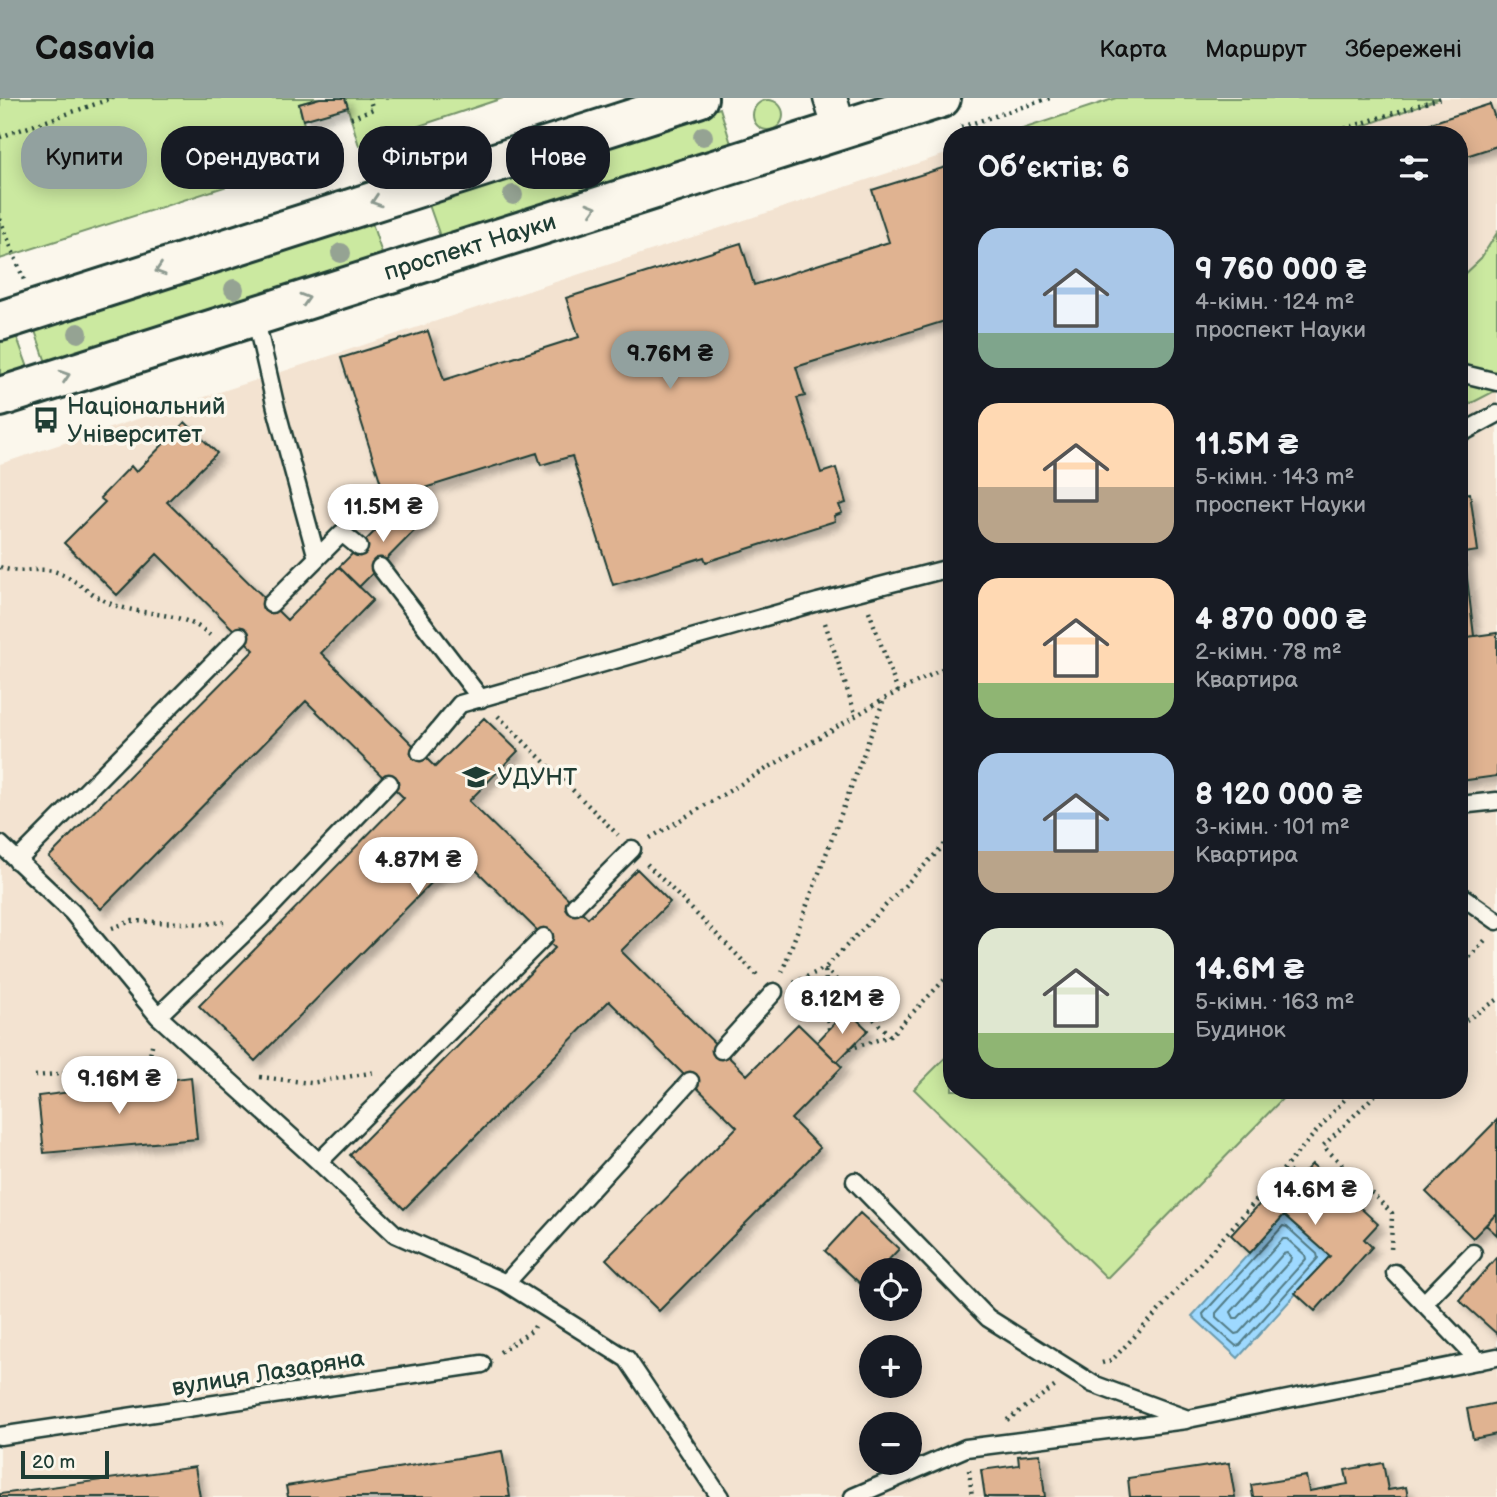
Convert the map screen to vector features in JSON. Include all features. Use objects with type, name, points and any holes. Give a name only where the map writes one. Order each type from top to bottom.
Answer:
[{"type":"main road","points":[[0,321],[698,98]]},
{"type":"main road","name":"проспект Науки","points":[[0,397],[254,315],[835,114],[941,98]]},
{"type":"lane","points":[[254,315],[317,558]]},
{"type":"lane","points":[[1468,375],[1497,383]]},
{"type":"lane","points":[[1468,430],[1497,414]]},
{"type":"lane","points":[[271,604],[342,533],[359,547]]},
{"type":"lane","points":[[380,567],[481,699]]},
{"type":"lane","points":[[420,752],[460,704],[818,602],[943,570]]},
{"type":"lane","points":[[18,861],[240,636]]},
{"type":"lane","points":[[158,1016],[259,919],[389,783]]},
{"type":"lane","points":[[1468,804],[1497,800]]},
{"type":"lane","points":[[0,844],[72,912],[158,1016],[395,1234],[506,1283],[627,1359],[720,1497]]},
{"type":"lane","points":[[575,906],[632,849]]},
{"type":"lane","points":[[1468,901],[1497,921]]},
{"type":"lane","points":[[319,1162],[544,937]]},
{"type":"lane","points":[[721,1050],[774,992]]},
{"type":"lane","points":[[506,1283],[690,1081]]},
{"type":"lane","points":[[855,1181],[988,1318],[1093,1384],[1188,1419]]},
{"type":"lane","points":[[1424,1303],[1473,1253]]},
{"type":"lane","points":[[1395,1273],[1479,1361]]},
{"type":"lane","points":[[853,1497],[966,1448],[1188,1419],[1497,1357]]},
{"type":"lane","name":"вулиця Лазаряна","points":[[0,1436],[482,1364]]},
{"type":"path","points":[[0,137],[113,98]]},
{"type":"path","points":[[351,118],[373,109],[369,98]]},
{"type":"path","points":[[1353,126],[1441,98]]},
{"type":"path","points":[[0,219],[24,280]]},
{"type":"path","points":[[0,567],[12,572],[51,571],[74,580],[111,605],[183,618],[197,625],[226,650]]},
{"type":"path","points":[[862,591],[898,692]]},
{"type":"path","points":[[818,602],[856,716]]},
{"type":"path","points":[[632,849],[884,699],[943,669]]},
{"type":"path","points":[[774,992],[884,699]]},
{"type":"path","points":[[774,992],[825,968],[943,847]]},
{"type":"path","points":[[91,936],[132,921],[204,924],[259,919]]},
{"type":"path","points":[[1468,959],[1488,938]]},
{"type":"path","points":[[825,968],[829,1029]]},
{"type":"path","points":[[825,968],[890,1036]]},
{"type":"path","points":[[849,1049],[890,1036],[943,981]]},
{"type":"path","points":[[1468,1019],[1497,1000]]},
{"type":"path","points":[[35,1076],[148,1066],[158,1016]]},
{"type":"path","points":[[224,1076],[282,1078],[311,1083],[418,1065]]},
{"type":"path","points":[[1075,1373],[1112,1360],[1156,1314],[1345,1099]]},
{"type":"path","points":[[1371,1099],[1323,1146],[1392,1213],[1390,1248],[1395,1273]]},
{"type":"path","points":[[482,1364],[533,1330]]},
{"type":"shaded area","name":"УДУНТ","points":[[1116,98],[1497,98],[1497,1497],[0,1497],[0,464],[943,155],[943,1099],[1468,1099],[1468,126],[1031,126]]},
{"type":"green space","points":[[0,98],[320,98],[299,104],[304,126],[161,126],[161,189],[218,189],[0,259]]},
{"type":"green space","points":[[345,98],[503,98],[419,126],[358,126],[358,143]]},
{"type":"green space","points":[[1116,98],[1440,98],[1364,126],[1031,126]]},
{"type":"green space","points":[[768,100],[779,104],[783,115],[779,126],[768,130],[757,126],[753,115],[757,104]]},
{"type":"green space","points":[[720,108],[732,147],[610,187],[610,143]]},
{"type":"green space","points":[[506,177],[506,189],[604,189],[442,242],[428,202],[468,189],[492,189],[492,181]]},
{"type":"green space","points":[[371,220],[384,260],[48,368],[34,328]]},
{"type":"green space","points":[[1497,233],[1497,390],[1468,405],[1468,270],[1481,258]]},
{"type":"green space","points":[[15,332],[30,373],[0,382],[0,337]]},
{"type":"green space","points":[[943,1060],[943,1099],[1282,1099],[1107,1278],[914,1089]]},
{"type":"water","points":[[1284,1215],[1330,1256],[1238,1358],[1192,1316]]},
{"type":"building","points":[[320,98],[345,98],[348,107],[303,120],[299,104]]},
{"type":"building","points":[[1490,104],[1497,124],[1497,146],[1468,155],[1468,126],[1422,126]]},
{"type":"building","points":[[943,168],[943,322],[796,367],[805,396],[797,398],[821,473],[836,468],[846,503],[839,505],[842,513],[834,516],[835,521],[706,562],[704,557],[613,585],[572,456],[541,465],[537,453],[415,491],[419,504],[391,515],[341,358],[428,331],[444,380],[579,337],[566,298],[741,243],[754,285],[889,242],[872,190]]},
{"type":"building","points":[[185,422],[217,453],[167,502],[287,620],[339,567],[373,600],[321,653],[435,767],[484,718],[518,751],[469,801],[588,918],[637,869],[670,902],[621,951],[747,1075],[798,1024],[842,1067],[791,1119],[820,1148],[659,1311],[606,1259],[737,1127],[609,1001],[404,1209],[350,1155],[555,948],[460,854],[255,1061],[199,1006],[404,798],[306,701],[101,909],[49,857],[254,650],[157,554],[117,595],[64,543],[105,502],[100,498],[131,466],[136,472]]},
{"type":"building","points":[[1468,493],[1478,551],[1468,552]]},
{"type":"building","points":[[419,504],[429,516],[359,587],[339,567],[391,515]]},
{"type":"building","points":[[1468,586],[1474,636],[1468,637]]},
{"type":"building","points":[[1497,633],[1497,776],[1468,780],[1468,637]]},
{"type":"building","points":[[847,1010],[868,1030],[837,1062],[817,1042]]},
{"type":"building","points":[[191,1077],[197,1139],[44,1153],[38,1096]]},
{"type":"building","points":[[1497,1120],[1497,1213],[1473,1238],[1426,1192]]},
{"type":"building","points":[[1312,1164],[1339,1189],[1347,1180],[1362,1194],[1355,1203],[1378,1224],[1364,1239],[1372,1247],[1315,1311],[1295,1293],[1330,1256],[1284,1215],[1250,1253],[1231,1235],[1290,1171],[1298,1179]]},
{"type":"building","points":[[860,1213],[899,1249],[890,1258],[859,1258],[859,1282],[825,1251]]},
{"type":"building","points":[[1497,1213],[1497,1235],[1486,1225]]},
{"type":"building","points":[[1497,1257],[1497,1334],[1459,1300]]},
{"type":"building","points":[[1497,1403],[1497,1434],[1473,1439],[1467,1409]]},
{"type":"building","points":[[502,1451],[510,1497],[288,1497],[286,1486]]},
{"type":"building","points":[[1040,1454],[1045,1497],[985,1497],[981,1470],[1019,1465],[1018,1456]]},
{"type":"building","points":[[1229,1463],[1235,1497],[1130,1497],[1128,1478]]},
{"type":"building","points":[[1383,1463],[1388,1490],[1406,1487],[1408,1497],[1253,1497],[1251,1485],[1306,1476],[1309,1491],[1348,1484],[1345,1470]]},
{"type":"building","points":[[195,1467],[200,1497],[0,1497],[0,1494]]},
{"type":"place","name":"Національний Університет","points":[[46,420]]},
{"type":"place","name":"УДУНТ","points":[[476,777]]}]
